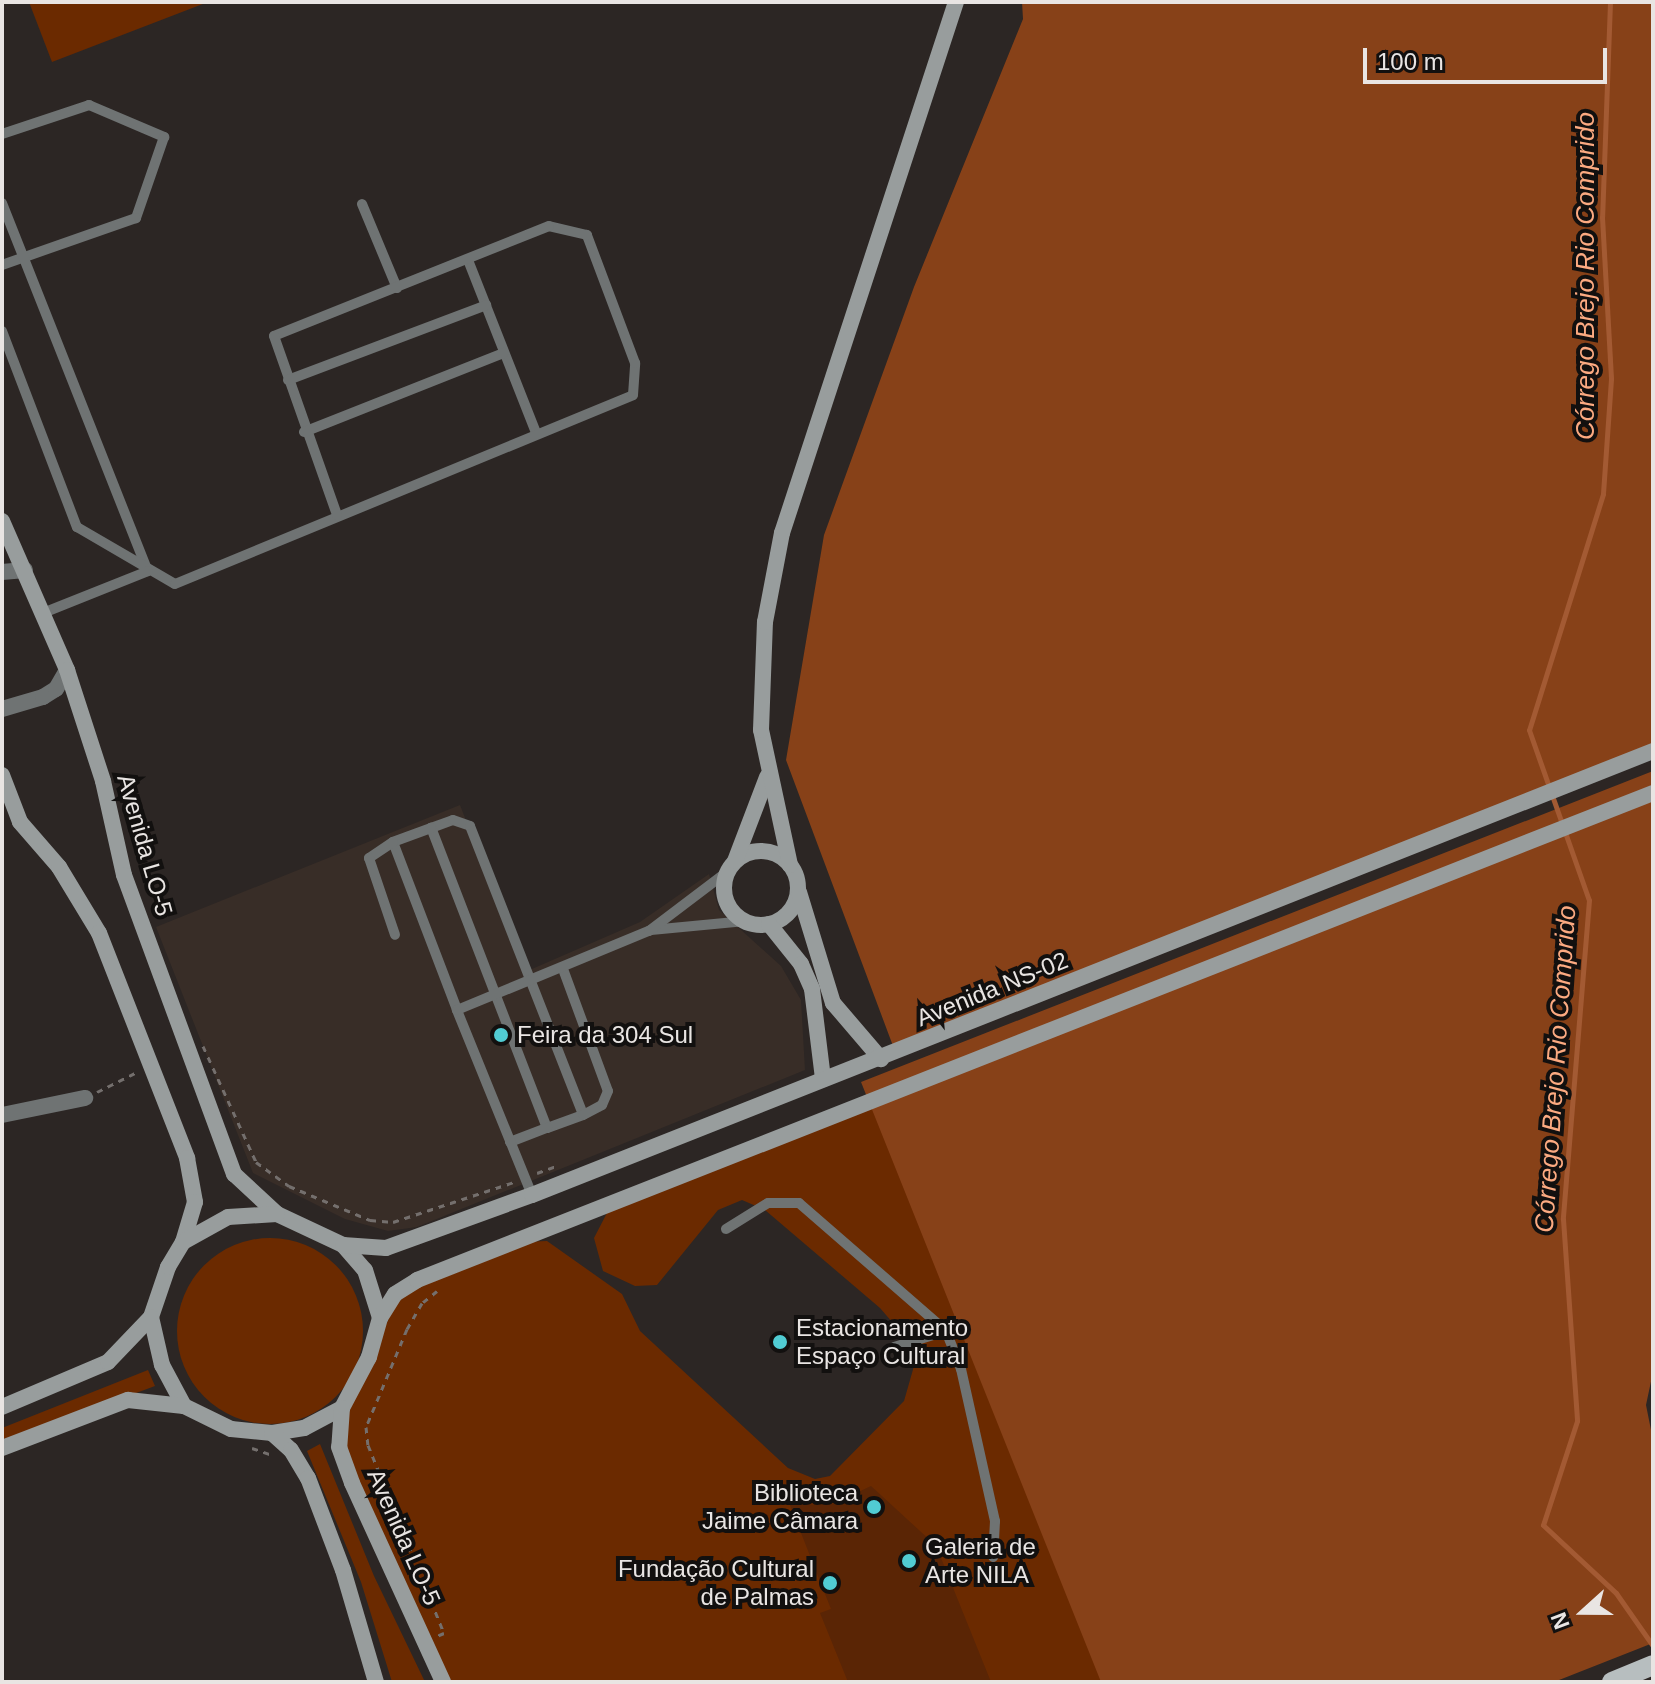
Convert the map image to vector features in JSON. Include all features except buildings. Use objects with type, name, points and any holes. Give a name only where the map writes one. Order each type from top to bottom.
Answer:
[{"type":"main road","points":[[1612,1682],[1653,1665]]},
{"type":"street","points":[[881,1059],[825,988],[767,777],[760,683],[782,533],[956,2]]},
{"type":"street","name":"Avenida LO-5","points":[[2,521],[67,670],[103,781],[124,875],[234,1174],[277,1214]]},
{"type":"street","points":[[2,572],[25,570]]},
{"type":"street","points":[[2,709],[43,697],[56,689],[67,670]]},
{"type":"street","name":"Avenida NS-02","points":[[343,1245],[386,1248],[532,1195],[823,1079],[881,1059],[1498,809],[1653,751]]},
{"type":"street","points":[[2,775],[20,822],[59,867],[99,933],[187,1158],[195,1202],[183,1242],[168,1267],[151,1317],[128,1346],[108,1362],[2,1407]]},
{"type":"street","points":[[767,777],[732,866],[725,894],[746,921],[769,924],[786,916],[798,889]]},
{"type":"street","points":[[2,1448],[128,1400],[184,1406],[231,1429],[272,1433],[304,1428],[342,1408],[369,1357],[380,1318],[395,1294],[417,1280],[1653,793]]},
{"type":"street","points":[[732,866],[764,851],[790,865]]},
{"type":"street","points":[[769,924],[801,964],[812,989],[823,1079]]},
{"type":"street","points":[[2,1115],[85,1098]]},
{"type":"street","points":[[183,1242],[228,1217],[277,1214],[343,1245],[365,1270],[380,1318]]},
{"type":"street","points":[[151,1317],[162,1365],[184,1406]]},
{"type":"street","name":"Avenida LO-5","points":[[342,1408],[343,1459],[443,1682]]},
{"type":"street","points":[[272,1433],[291,1450],[308,1478],[343,1570],[376,1682]]},
{"type":"lane","points":[[2,134],[89,105],[164,137],[136,218],[2,265]]},
{"type":"lane","points":[[2,203],[148,571]]},
{"type":"lane","points":[[362,204],[397,288]]},
{"type":"lane","points":[[2,331],[77,527],[175,584],[633,395],[637,378],[587,235],[549,226],[274,336],[304,432],[337,515]]},
{"type":"lane","points":[[468,260],[536,433]]},
{"type":"lane","points":[[288,380],[486,305]]},
{"type":"lane","points":[[304,432],[504,353]]},
{"type":"lane","points":[[43,613],[148,571]]},
{"type":"lane","points":[[395,935],[369,858],[393,842],[453,820],[470,826],[583,1115]]},
{"type":"lane","points":[[431,828],[547,1128]]},
{"type":"lane","points":[[393,842],[532,1195]]},
{"type":"lane","points":[[457,1010],[563,969],[649,931],[732,866]]},
{"type":"lane","points":[[649,931],[746,921]]},
{"type":"lane","points":[[510,1142],[583,1115],[602,1105],[608,1091],[563,969]]},
{"type":"lane","points":[[726,1229],[768,1203],[799,1203],[946,1331],[961,1369],[995,1521],[993,1557]]},
{"type":"lane","points":[[894,1347],[946,1331]]},
{"type":"path","points":[[189,1052],[207,1044],[264,1172],[370,1220],[409,1220],[567,1163]]},
{"type":"path","points":[[85,1098],[140,1070],[146,1085]]},
{"type":"path","points":[[425,1642],[444,1633],[368,1445],[366,1427],[407,1329],[422,1303],[445,1287]]},
{"type":"path","points":[[239,1444],[283,1463]]},
{"type":"shaded area","points":[[29,2],[208,2],[52,62]]},
{"type":"shaded area","points":[[1022,2],[1653,2],[1653,751],[896,1054],[786,760],[824,535],[914,287],[1023,19]]},
{"type":"shaded area","points":[[1653,771],[1653,1372],[1646,1405],[1653,1440],[1653,1643],[1554,1682],[1101,1682],[861,1082]]},
{"type":"shaded area","name":"Feira da 304 Sul","points":[[460,805],[525,972],[640,922],[709,874],[719,910],[781,966],[801,1000],[805,1070],[417,1227],[388,1231],[345,1219],[253,1173],[156,927]]},
{"type":"shaded area","points":[[881,1102],[1113,1682],[449,1682],[343,1447],[347,1410],[398,1298],[419,1283],[522,1242],[547,1241],[622,1294],[640,1331],[788,1468],[815,1479],[830,1476],[904,1401],[918,1352],[880,1308],[765,1210],[742,1200],[718,1210],[657,1285],[635,1286],[603,1271],[594,1238],[609,1209]]},
{"type":"shaded area","points":[[270,1238],[306,1245],[336,1265],[356,1295],[363,1331],[356,1367],[336,1397],[306,1417],[270,1424],[234,1417],[204,1397],[184,1367],[177,1331],[184,1295],[204,1265],[234,1245]]},
{"type":"shaded area","points":[[148,1370],[155,1386],[2,1443],[2,1428]]},
{"type":"shaded area","points":[[320,1444],[374,1576],[425,1682],[392,1682],[361,1582],[307,1451]]},
{"type":"waterway","name":"Córrego Brejo Rio Comprido","points":[[1610,2],[1602,217],[1611,379],[1603,494],[1529,730],[1589,900],[1563,1219],[1577,1421],[1543,1525],[1616,1593],[1653,1646]]},
{"type":"place","name":"Feira da 304 Sul","points":[[501,1035]]},
{"type":"place","name":"Estacionamento Espaço Cultural","points":[[780,1342]]},
{"type":"place","name":"Biblioteca Jaime Câmara","points":[[874,1507]]},
{"type":"place","name":"Galeria de Arte NILA","points":[[909,1561]]},
{"type":"place","name":"Fundação Cultural de Palmas","points":[[830,1583]]}]
